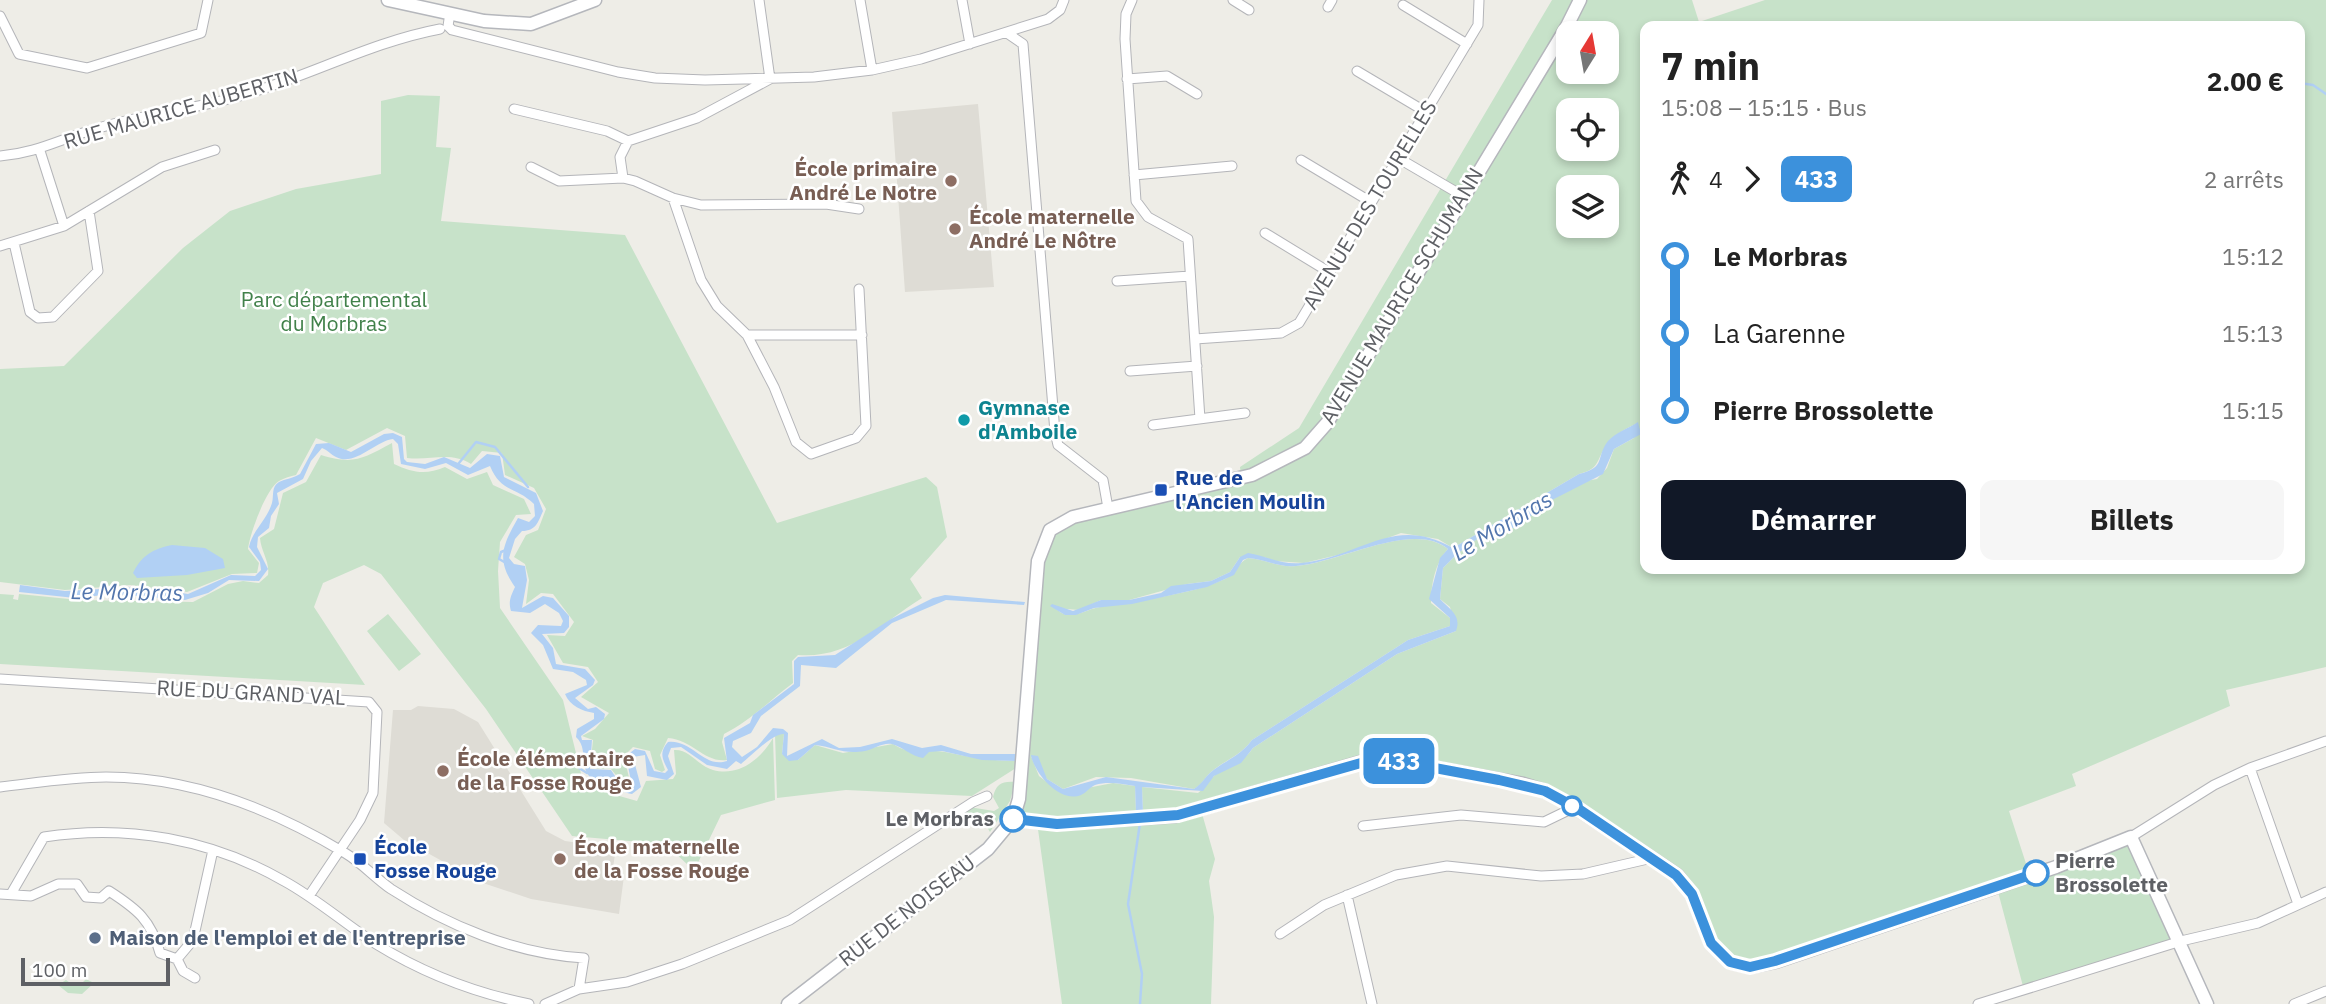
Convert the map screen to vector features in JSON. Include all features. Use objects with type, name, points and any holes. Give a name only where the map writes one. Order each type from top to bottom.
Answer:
[{"type":"street","points":[[0,16],[19,54],[87,68],[201,33],[208,0]]},
{"type":"street","points":[[388,0],[484,21],[531,24],[595,0]]},
{"type":"street","points":[[759,0],[770,79]]},
{"type":"street","points":[[860,0],[872,70]]},
{"type":"street","points":[[962,0],[970,44]]},
{"type":"street","points":[[450,13],[448,26],[452,30],[618,72],[655,78],[770,79],[872,70],[970,44],[1048,19],[1060,10],[1065,0]]},
{"type":"street","points":[[1132,0],[1125,28],[1126,79],[1134,175],[1140,210],[1188,239],[1200,419]]},
{"type":"street","points":[[1233,0],[1249,10]]},
{"type":"street","name":"AVENUE DES TOURELLES","points":[[1195,339],[1281,333],[1299,323],[1478,25],[1479,0]]},
{"type":"street","name":"AVENUE MAURICE SCHUMANN","points":[[1024,736],[1036,580],[1042,544],[1050,530],[1058,523],[1108,508],[1252,475],[1305,448],[1327,423],[1580,0]]},
{"type":"street","points":[[1403,5],[1467,44]]},
{"type":"street","name":"RUE MAURICE AUBERTIN","points":[[0,156],[40,150],[91,130],[240,96],[291,80],[398,37],[440,29]]},
{"type":"street","points":[[1007,33],[1023,44],[1055,432],[1058,444],[1102,480],[1108,508]]},
{"type":"street","points":[[1357,71],[1426,112]]},
{"type":"street","points":[[1126,79],[1167,76],[1197,94]]},
{"type":"street","points":[[514,110],[607,131],[628,141],[697,118],[770,79]]},
{"type":"street","points":[[623,178],[621,157],[628,141]]},
{"type":"street","points":[[40,150],[64,226]]},
{"type":"street","points":[[0,246],[64,226],[162,167],[215,150]]},
{"type":"street","points":[[1398,158],[1463,196]]},
{"type":"street","points":[[1301,160],[1371,202]]},
{"type":"street","points":[[1134,175],[1232,166]]},
{"type":"street","points":[[531,167],[559,181],[623,178],[673,198],[702,205],[827,204],[859,209]]},
{"type":"street","points":[[673,198],[701,280],[717,306],[747,335],[774,387],[796,442],[811,454],[856,438],[866,426],[859,289]]},
{"type":"street","points":[[14,243],[30,312],[38,318],[53,317],[99,271],[89,211]]},
{"type":"street","points":[[1265,233],[1329,272]]},
{"type":"street","points":[[1117,281],[1190,276]]},
{"type":"street","points":[[747,335],[862,335]]},
{"type":"street","points":[[1130,371],[1197,366]]},
{"type":"street","points":[[1153,425],[1245,413]]},
{"type":"street","name":"RUE DU GRAND VAL","points":[[0,679],[369,702],[377,712],[373,793],[360,820],[309,896]]},
{"type":"street","name":"RUE DE NOISEAU","points":[[788,1004],[988,849],[1013,819],[1019,799],[1024,736]]},
{"type":"street","points":[[1013,819],[1057,824],[1178,815],[1368,761],[1384,760],[1523,784],[1545,791],[1575,807],[1676,875],[1692,894],[1711,943],[1719,953],[1742,967],[1750,967],[2008,883],[2132,837],[2214,785],[2250,768],[2326,741]]},
{"type":"street","points":[[2250,768],[2298,904]]},
{"type":"street","points":[[0,787],[106,777],[190,787],[243,802],[282,818],[340,850],[389,887],[429,912],[470,931],[520,947],[584,958],[579,989]]},
{"type":"street","points":[[545,1004],[579,989],[628,982],[734,945],[779,925],[834,893],[973,802],[987,796]]},
{"type":"street","points":[[1363,826],[1461,815],[1544,822],[1575,807]]},
{"type":"street","points":[[11,894],[44,838],[110,831],[188,841],[283,880],[375,944],[419,968],[496,1001],[529,1004]]},
{"type":"street","points":[[2132,837],[2207,1004]]},
{"type":"street","points":[[177,959],[193,940],[213,850]]},
{"type":"street","points":[[1280,934],[1305,915],[1396,876],[1447,866],[1541,876],[1583,874],[1652,858]]},
{"type":"street","points":[[0,894],[31,896],[58,884],[78,884],[86,897],[101,898],[109,891],[141,915],[153,929],[160,953],[177,959],[183,971],[195,978]]},
{"type":"street","points":[[1978,1004],[2181,941],[2258,923],[2326,892]]},
{"type":"street","points":[[1347,895],[1372,1004]]},
{"type":"street","points":[[2294,1004],[2324,992],[2325,1004]]},
{"type":"shaded area","points":[[978,104],[994,287],[905,292],[892,112]]},
{"type":"shaded area","points":[[418,706],[454,709],[478,722],[546,831],[565,841],[616,848],[612,874],[624,876],[619,914],[531,899],[480,882],[404,840],[384,823],[393,710],[411,710]]},
{"type":"green space","points":[[1552,0],[1692,0],[1699,21],[1640,21],[1640,574],[2305,574],[2305,21],[1702,21],[1765,0],[2326,0],[2326,667],[2226,690],[2230,706],[2072,774],[2076,786],[2009,811],[2030,876],[2131,837],[2181,941],[2024,990],[1997,888],[1750,967],[1719,953],[1677,875],[1545,791],[1384,760],[1201,810],[1215,859],[1209,881],[1214,917],[1211,1004],[1062,1004],[1037,822],[1013,819],[1034,612],[1050,530],[1241,477],[1240,467],[1299,428]],"holes":[[[1638,423],[1634,438],[1614,449],[1607,468],[1597,479],[1586,481],[1551,500],[1515,527],[1477,539],[1443,568],[1440,599],[1450,607],[1456,631],[1397,654],[1253,748],[1243,758],[1214,776],[1198,793],[1142,787],[1143,812],[1136,812],[1135,786],[1113,783],[1061,793],[1039,776],[1031,756],[1047,779],[1063,789],[1096,777],[1131,778],[1194,789],[1252,740],[1408,640],[1450,626],[1450,618],[1431,603],[1435,574],[1448,549],[1433,541],[1415,539],[1396,541],[1296,566],[1248,558],[1229,577],[1196,589],[1100,607],[1073,615],[1063,614],[1055,608],[1079,610],[1101,600],[1129,600],[1187,584],[1211,581],[1230,572],[1240,557],[1264,557],[1274,561],[1304,563],[1350,552],[1401,533],[1438,539],[1453,548],[1590,470],[1608,443]]]},
{"type":"green space","name":"Parc départemental du Morbras","points":[[408,95],[440,96],[436,147],[451,148],[441,221],[625,235],[777,523],[926,477],[937,487],[947,537],[910,579],[922,598],[849,646],[817,655],[798,655],[792,661],[793,683],[751,717],[724,734],[722,742],[727,760],[712,758],[685,743],[668,738],[660,755],[665,770],[662,772],[655,769],[650,751],[633,747],[624,756],[630,782],[620,780],[611,769],[590,768],[593,740],[582,736],[595,729],[609,713],[581,697],[598,682],[588,667],[563,663],[547,635],[565,636],[574,622],[553,594],[541,593],[526,604],[529,580],[525,564],[514,557],[526,535],[538,530],[546,509],[534,488],[505,475],[502,453],[482,451],[471,464],[448,457],[407,458],[405,436],[387,428],[346,450],[316,438],[296,475],[281,480],[274,486],[259,512],[248,549],[259,563],[257,573],[232,574],[187,592],[130,585],[65,590],[0,582],[0,369],[64,366],[183,248],[230,211],[296,189],[381,174],[381,101]]},
{"type":"green space","points":[[392,443],[394,464],[401,467],[426,472],[445,467],[467,479],[487,472],[493,485],[524,499],[531,514],[516,515],[500,542],[500,608],[563,700],[584,786],[637,801],[646,781],[673,779],[676,774],[674,750],[685,752],[713,770],[732,771],[756,759],[773,738],[775,800],[721,815],[695,869],[663,844],[572,836],[486,709],[381,574],[364,565],[323,583],[314,607],[365,685],[0,664],[0,594],[14,595],[13,599],[18,600],[19,594],[79,600],[193,602],[228,584],[243,581],[259,583],[268,575],[260,538],[274,529],[283,493],[306,482],[321,455],[342,460],[358,459]]},
{"type":"green space","points":[[388,614],[421,654],[399,671],[367,631]]},
{"type":"green space","points":[[775,734],[784,734],[782,754],[798,760],[815,745],[843,753],[893,744],[913,752],[937,751],[1016,761],[1016,768],[972,796],[846,790],[777,798]]},
{"type":"green space","points":[[1015,782],[1010,801],[990,832],[978,812],[957,819],[969,807],[994,811],[999,808],[993,797],[996,789],[1003,783]]},
{"type":"green space","points":[[86,979],[94,983],[82,994],[68,993],[58,985],[66,980],[73,985],[80,985]]},
{"type":"water","points":[[1638,422],[1640,435],[1614,449],[1603,474],[1552,500],[1516,527],[1477,539],[1443,568],[1440,599],[1456,616],[1456,631],[1397,654],[1253,748],[1241,763],[1214,776],[1203,791],[1142,787],[1143,812],[1136,813],[1135,786],[1100,784],[1081,795],[1064,795],[1048,784],[1036,769],[1031,755],[1038,756],[1047,779],[1063,789],[1106,777],[1194,789],[1252,740],[1408,640],[1450,626],[1450,618],[1429,599],[1440,558],[1448,549],[1433,541],[1416,539],[1396,541],[1296,566],[1248,558],[1243,560],[1234,575],[1207,587],[1132,604],[1094,608],[1076,615],[1065,615],[1050,606],[1052,604],[1073,611],[1101,600],[1129,600],[1161,593],[1171,586],[1211,581],[1230,572],[1240,557],[1248,553],[1281,562],[1301,563],[1323,559],[1377,540],[1413,535],[1432,539],[1453,548],[1579,474],[1594,468],[1608,441]]},
{"type":"water","points":[[393,433],[402,437],[404,459],[407,462],[425,464],[444,457],[470,468],[487,454],[500,456],[504,477],[536,493],[543,511],[533,528],[522,531],[515,539],[509,558],[514,564],[525,566],[527,580],[522,608],[543,596],[553,598],[569,616],[569,627],[564,633],[542,634],[553,648],[556,664],[585,669],[595,680],[593,685],[575,698],[588,709],[596,707],[605,714],[604,719],[581,736],[582,740],[592,740],[590,769],[611,770],[619,782],[632,786],[626,756],[635,749],[645,751],[654,771],[665,773],[668,770],[662,752],[668,742],[684,745],[711,761],[727,761],[724,738],[750,723],[753,715],[794,684],[794,661],[798,657],[835,655],[891,619],[933,598],[945,595],[1025,602],[1024,605],[946,600],[892,623],[836,668],[801,665],[800,686],[761,716],[751,733],[733,741],[732,747],[742,757],[757,747],[773,728],[783,729],[788,733],[787,756],[822,739],[839,748],[860,747],[892,739],[922,748],[941,745],[971,754],[1017,754],[1016,761],[982,760],[942,751],[929,752],[923,758],[889,744],[857,752],[815,745],[798,760],[789,761],[782,754],[784,734],[768,741],[741,764],[736,761],[727,769],[707,765],[681,747],[671,748],[668,756],[674,774],[667,780],[647,776],[645,755],[633,757],[641,787],[632,794],[605,781],[591,778],[585,768],[582,747],[576,737],[577,729],[594,719],[594,713],[577,707],[565,694],[587,685],[586,680],[573,672],[553,669],[543,645],[531,633],[538,625],[561,626],[563,621],[559,613],[545,604],[530,613],[511,611],[510,607],[515,587],[505,569],[503,553],[518,518],[529,522],[535,516],[534,504],[499,481],[490,466],[468,475],[446,463],[425,469],[401,464],[398,444],[393,439],[350,459],[336,457],[322,448],[311,461],[303,479],[277,493],[279,504],[271,516],[269,528],[258,537],[257,547],[268,569],[259,581],[229,580],[208,593],[185,600],[114,594],[75,598],[19,592],[20,585],[65,591],[141,587],[188,594],[231,575],[255,576],[261,570],[260,562],[249,547],[270,509],[276,484],[300,474],[316,444],[329,443],[351,452],[384,434]]},
{"type":"water","points":[[172,545],[205,548],[223,559],[225,568],[187,575],[137,578],[133,573],[144,557]]},
{"type":"waterway","name":"Le Morbras","points":[[2305,84],[2313,85],[2326,94]]},
{"type":"waterway","name":"Le Morbras","points":[[459,463],[476,442],[495,447],[528,487]]},
{"type":"waterway","name":"Le Morbras","points":[[506,550],[501,552],[499,559],[506,563]]},
{"type":"waterway","name":"Le Morbras","points":[[583,756],[579,768],[587,773]]},
{"type":"waterway","points":[[1140,823],[1128,904],[1142,974],[1140,1004]]},
{"type":"bus line","name":"433","points":[[1013,819],[1057,824],[1178,815],[1368,761],[1403,762],[1523,784],[1545,791],[1580,810],[1676,875],[1692,894],[1711,943],[1730,962],[1742,967],[1775,961],[2036,873]]},
{"type":"place","name":"École primaire André Le Notre","points":[[951,181]]},
{"type":"place","name":"École maternelle André Le Nôtre","points":[[955,229]]},
{"type":"place","name":"Gymnase d'Amboile","points":[[964,420]]},
{"type":"place","name":"Rue de l'Ancien Moulin","points":[[1161,490]]},
{"type":"place","name":"École élémentaire de la Fosse Rouge","points":[[443,771]]},
{"type":"place","name":"Le Morbras","points":[[1013,819]]},
{"type":"place","name":"École Fosse Rouge","points":[[360,859]]},
{"type":"place","name":"École maternelle de la Fosse Rouge","points":[[560,859]]},
{"type":"place","name":"Pierre Brossolette","points":[[2036,873]]},
{"type":"place","name":"Maison de l'emploi et de l'entreprise","points":[[95,938]]}]
